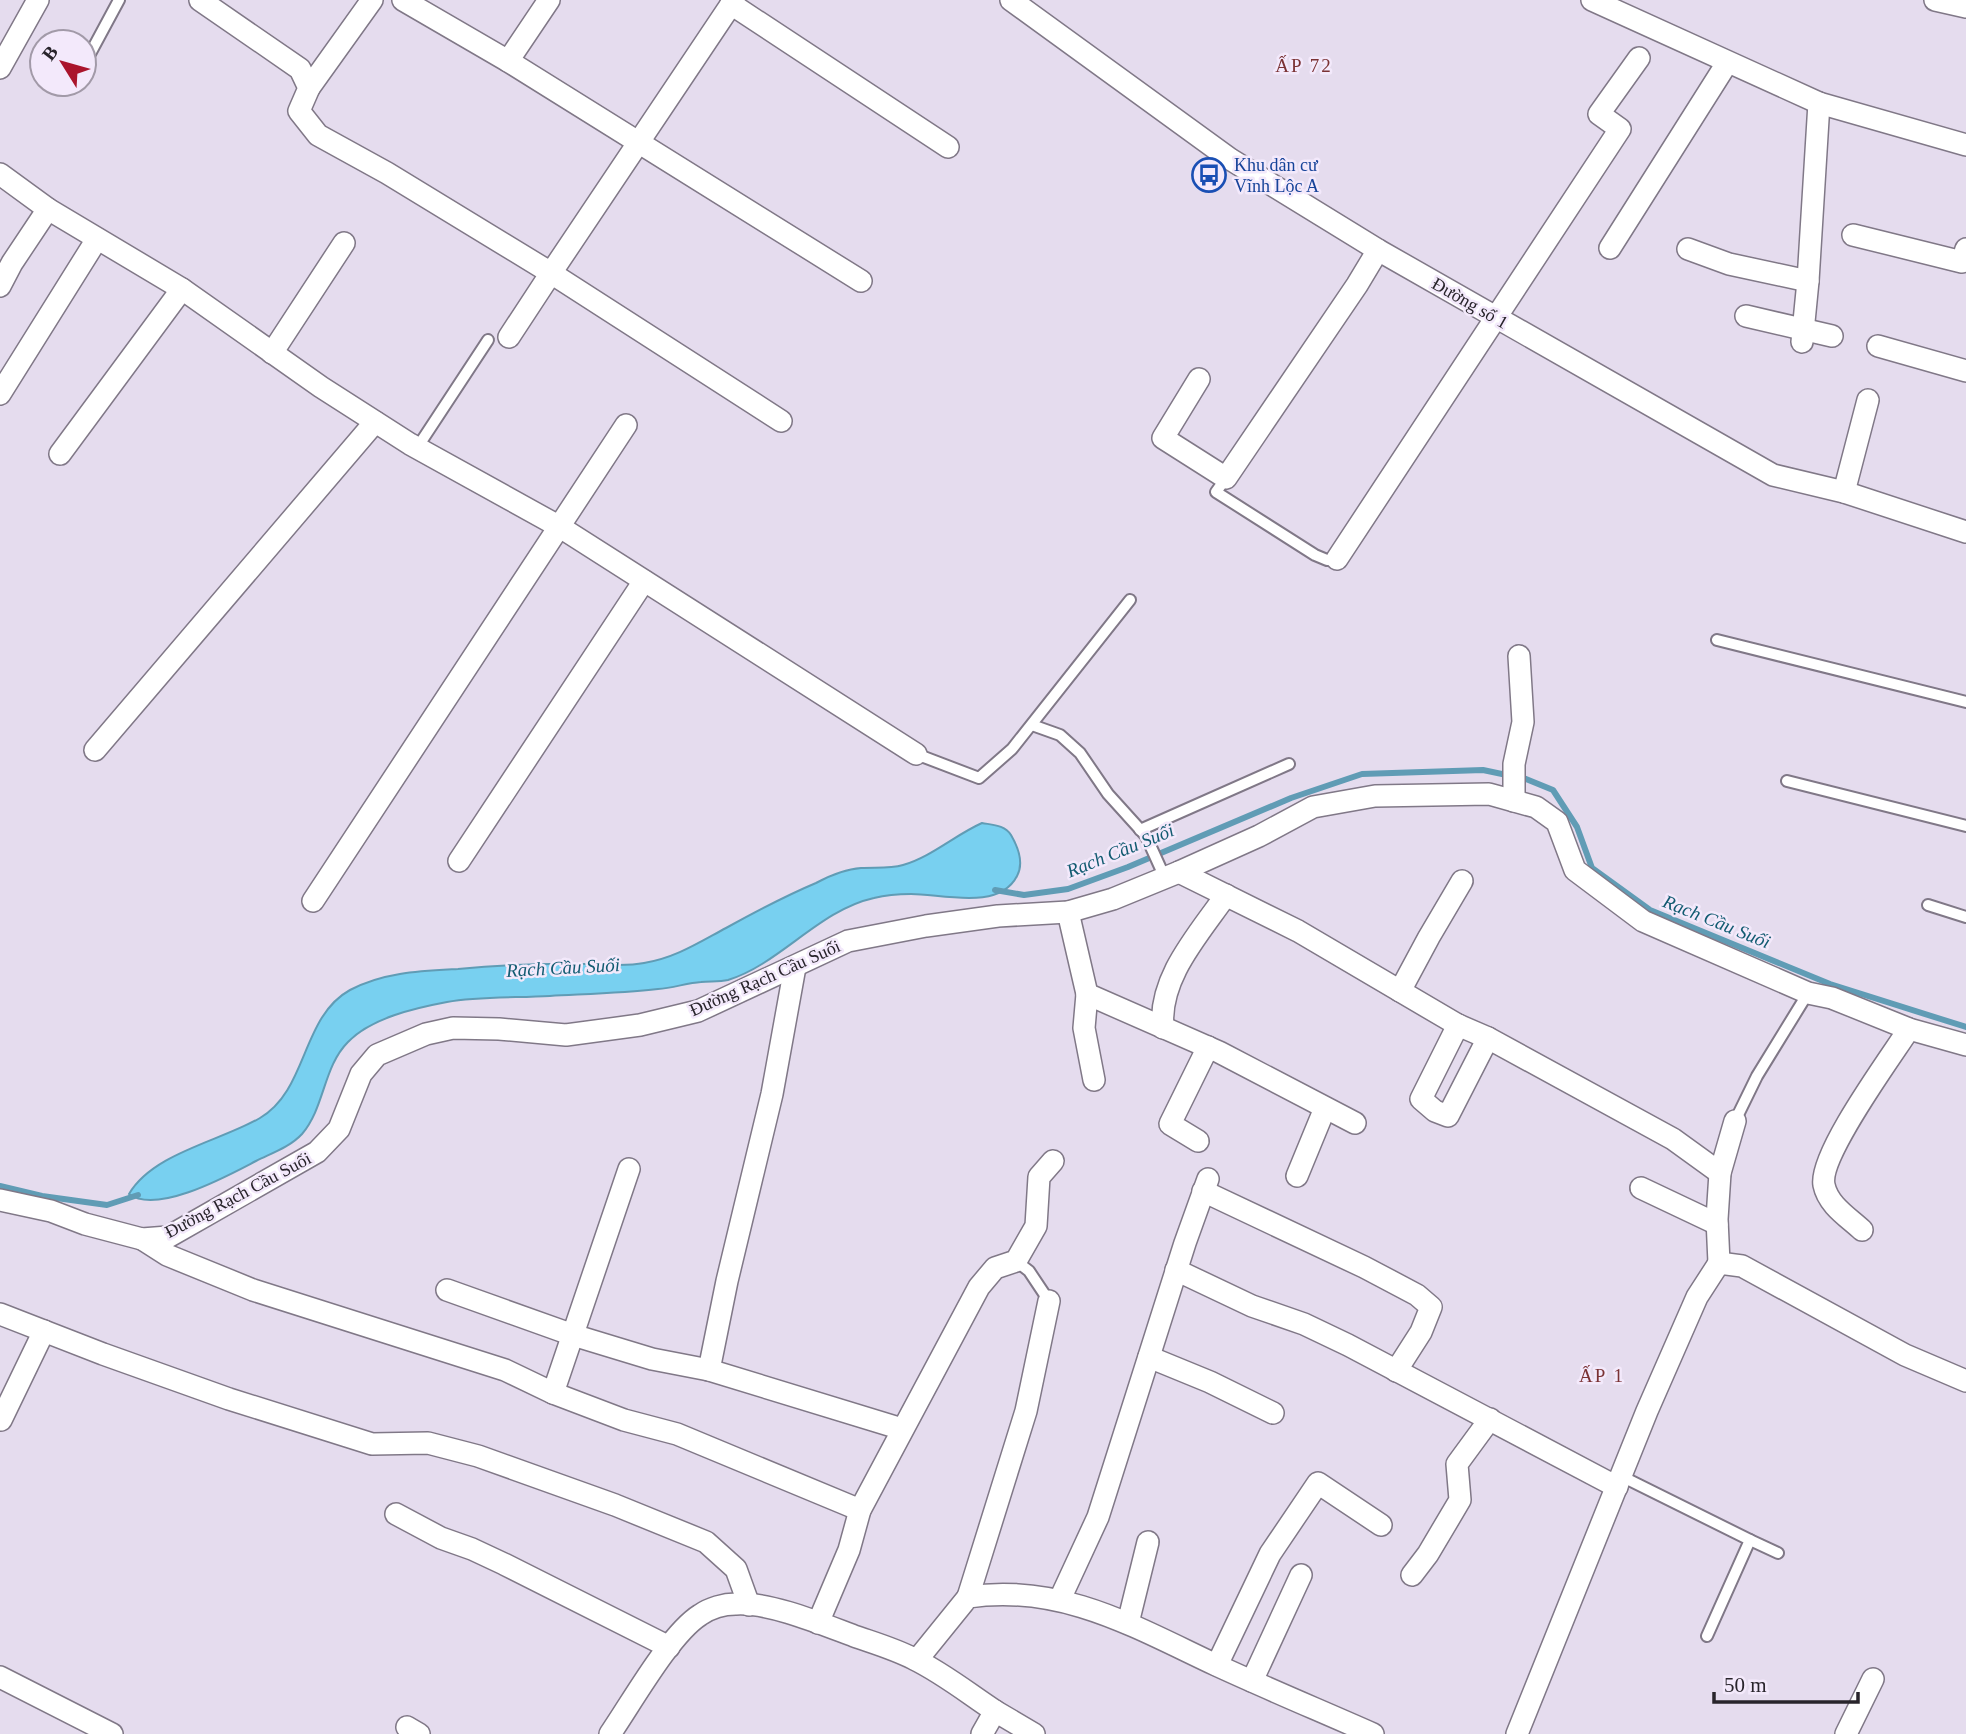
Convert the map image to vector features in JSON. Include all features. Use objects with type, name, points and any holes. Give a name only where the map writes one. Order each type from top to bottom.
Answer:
[{"type":"street","points":[[2,59],[38,0]]},
{"type":"street","points":[[200,0],[300,69],[309,88]]},
{"type":"street","points":[[372,0],[309,88],[299,111],[318,135],[387,173],[551,273],[781,421]]},
{"type":"street","points":[[402,0],[508,61],[861,281]]},
{"type":"street","points":[[508,61],[549,0]]},
{"type":"street","name":"Đường số 1","points":[[1011,0],[1230,159],[1378,250],[1773,475],[1844,492],[1966,532]]},
{"type":"street","points":[[1935,0],[1966,7]]},
{"type":"street","points":[[1598,1],[1727,63],[1819,103],[1966,145]]},
{"type":"street","points":[[499,339],[551,273],[733,2],[948,146]]},
{"type":"street","points":[[1338,559],[1620,129],[1599,114],[1639,58]]},
{"type":"street","points":[[1610,248],[1727,63]]},
{"type":"street","points":[[1802,336],[1819,103]]},
{"type":"street","points":[[0,174],[48,209],[182,289],[375,422],[560,527],[916,754]]},
{"type":"street","points":[[0,286],[48,209]]},
{"type":"street","points":[[1853,235],[1962,262],[1966,249]]},
{"type":"street","points":[[0,394],[97,239]]},
{"type":"street","points":[[272,353],[344,243]]},
{"type":"street","points":[[1688,249],[1730,264],[1808,281]]},
{"type":"street","points":[[1199,379],[1163,438],[1226,478],[1378,250]]},
{"type":"street","points":[[61,454],[182,289]]},
{"type":"street","points":[[1746,316],[1802,336],[1832,336]]},
{"type":"street","points":[[1878,346],[1966,371]]},
{"type":"street","points":[[1844,492],[1868,400]]},
{"type":"street","points":[[95,750],[375,422]]},
{"type":"street","points":[[313,901],[626,425]]},
{"type":"street","points":[[459,861],[644,581]]},
{"type":"street","points":[[1519,656],[1523,722],[1514,764],[1514,793],[1557,822],[1575,870],[1643,920],[1808,993],[1832,998],[1909,1029],[1966,1045]]},
{"type":"street","name":"Đường Rạch Cầu Suối","points":[[0,1200],[51,1211],[85,1224],[142,1239],[168,1237],[317,1152],[339,1129],[361,1074],[377,1055],[426,1034],[453,1028],[499,1028],[566,1035],[640,1025],[698,1011],[848,942],[926,926],[998,916],[1068,912],[1113,899],[1168,872],[1259,836],[1313,807],[1376,796],[1514,793]]},
{"type":"street","points":[[1168,872],[1226,895],[1298,931],[1458,1025],[1488,1038],[1673,1139],[1720,1173]]},
{"type":"street","points":[[1400,991],[1462,881]]},
{"type":"street","points":[[1163,1028],[1163,998],[1170,981],[1226,895]]},
{"type":"street","points":[[1068,912],[1087,994],[1084,1028],[1094,1080]]},
{"type":"street","points":[[709,1370],[727,1281],[772,1094],[795,967]]},
{"type":"street","points":[[1087,994],[1208,1047],[1355,1123]]},
{"type":"street","points":[[1458,1025],[1421,1099],[1435,1111],[1448,1116],[1488,1038]]},
{"type":"street","points":[[1863,1230],[1831,1202],[1823,1183],[1829,1161],[1846,1125],[1909,1029]]},
{"type":"street","points":[[1198,1141],[1170,1124],[1208,1047]]},
{"type":"street","points":[[1297,1176],[1325,1108]]},
{"type":"street","points":[[1517,1734],[1697,1297],[1720,1263],[1717,1224],[1720,1173],[1735,1121]]},
{"type":"street","points":[[818,1623],[849,1550],[860,1510],[979,1287],[995,1268],[1016,1261],[1036,1226],[1039,1177],[1053,1161]]},
{"type":"street","points":[[553,1393],[629,1169]]},
{"type":"street","points":[[1060,1599],[1098,1517],[1205,1185],[1417,1295],[1431,1307],[1421,1332],[1396,1371]]},
{"type":"street","points":[[1641,1188],[1717,1224]]},
{"type":"street","points":[[142,1239],[167,1255],[253,1290],[505,1370],[553,1393],[624,1420],[677,1434],[860,1510]]},
{"type":"street","points":[[1720,1263],[1742,1266],[1905,1355],[1966,1381]]},
{"type":"street","points":[[1176,1270],[1252,1306],[1304,1324],[1619,1481]]},
{"type":"street","points":[[447,1290],[573,1335],[652,1359],[709,1370],[902,1429]]},
{"type":"street","points":[[917,1660],[968,1597],[1026,1410],[1049,1301]]},
{"type":"street","points":[[0,1314],[229,1399],[372,1444],[428,1443],[478,1456],[615,1505],[706,1542],[736,1569],[749,1605]]},
{"type":"street","points":[[1,1420],[44,1331]]},
{"type":"street","points":[[1149,1357],[1210,1382],[1273,1413]]},
{"type":"street","points":[[1412,1575],[1428,1554],[1460,1500],[1457,1464],[1490,1419]]},
{"type":"street","points":[[1216,1665],[1270,1554],[1318,1483],[1381,1525]]},
{"type":"street","points":[[396,1514],[441,1538],[504,1564],[669,1647]]},
{"type":"street","points":[[1128,1623],[1147,1542]]},
{"type":"street","points":[[1252,1681],[1301,1575]]},
{"type":"street","points":[[968,1597],[996,1592],[1060,1599],[1128,1623],[1373,1734]]},
{"type":"street","points":[[610,1734],[669,1647],[687,1626],[701,1614],[720,1606],[737,1604],[762,1606],[818,1623],[917,1660],[1034,1734]]},
{"type":"street","points":[[0,1677],[112,1734]]},
{"type":"street","points":[[1846,1734],[1873,1679]]},
{"type":"street","points":[[982,1734],[995,1711]]},
{"type":"lane","points":[[98,39],[119,0]]},
{"type":"lane","points":[[417,448],[499,339]]},
{"type":"lane","points":[[1226,478],[1216,492],[1315,555],[1327,560],[1338,559]]},
{"type":"lane","points":[[916,754],[979,778],[1012,749],[1130,600]]},
{"type":"lane","points":[[1717,640],[1966,702]]},
{"type":"lane","points":[[1031,725],[1068,740],[1108,794],[1143,833],[1168,872]]},
{"type":"lane","points":[[1143,833],[1289,764]]},
{"type":"lane","points":[[1787,781],[1966,825]]},
{"type":"lane","points":[[1928,905],[1966,918]]},
{"type":"lane","points":[[1735,1121],[1757,1076],[1808,993]]},
{"type":"lane","points":[[1016,1261],[1029,1270],[1049,1301]]},
{"type":"lane","points":[[1619,1481],[1778,1553]]},
{"type":"lane","points":[[1707,1636],[1750,1540]]},
{"type":"water","points":[[982,823],[1005,829],[1011,835],[1019,855],[1017,876],[1009,887],[997,894],[969,898],[897,894],[854,904],[817,925],[765,962],[728,980],[631,992],[459,1000],[394,1015],[369,1026],[348,1042],[340,1052],[310,1123],[292,1143],[193,1191],[157,1200],[141,1199],[129,1194],[154,1168],[189,1149],[260,1118],[276,1106],[297,1072],[322,1017],[334,1002],[363,984],[403,973],[506,965],[629,965],[655,961],[686,949],[770,904],[832,875],[855,869],[903,865],[923,857]]},
{"type":"waterway","name":"Rạch Cầu Suối","points":[[995,890],[1024,895],[1068,889],[1128,867],[1291,798],[1362,774],[1483,770],[1526,779],[1553,790],[1577,827],[1592,868],[1650,910],[1830,984],[1966,1027]]},
{"type":"waterway","name":"Rạch Cầu Suối","points":[[0,1186],[42,1196],[107,1205],[138,1195]]},
{"type":"place","name":"Khu dân cư Vĩnh Lộc A","points":[[1209,175]]},
{"type":"district","name":"ẤP 72","points":[[1304,65]]},
{"type":"district","name":"ẤP 1","points":[[1602,1375]]}]
